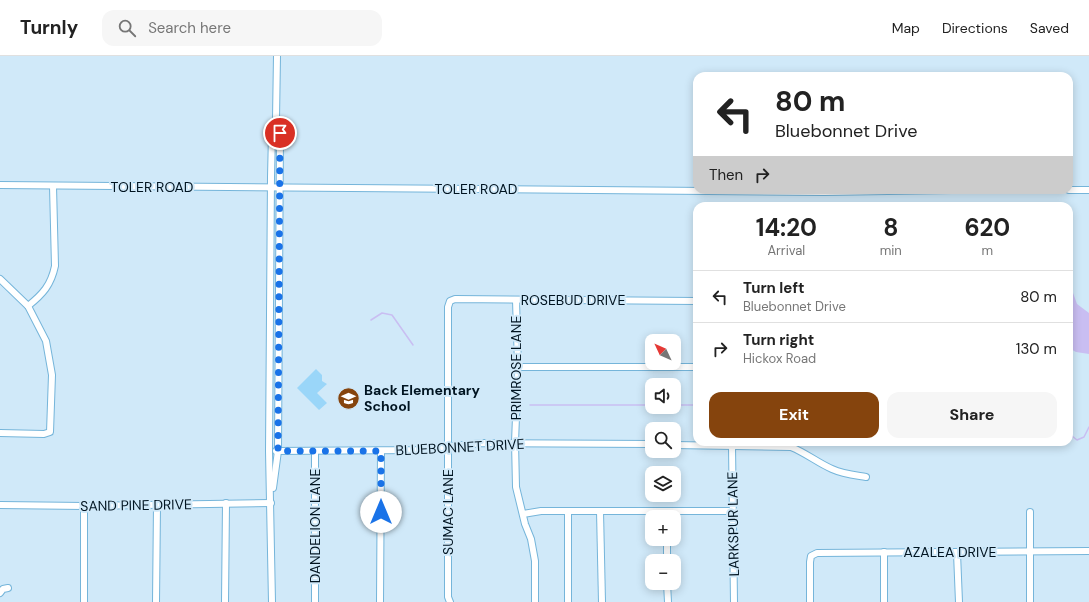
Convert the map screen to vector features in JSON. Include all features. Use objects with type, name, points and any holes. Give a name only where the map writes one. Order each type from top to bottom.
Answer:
[{"type":"street","points":[[272,602],[269,451],[271,188],[272,134],[276,119],[277,56]]},
{"type":"street","points":[[271,503],[278,451],[280,318],[280,133],[276,119]]},
{"type":"street","name":"TOLER ROAD","points":[[0,185],[693,191]]},
{"type":"street","points":[[28,306],[47,289],[53,276],[55,266],[53,186]]},
{"type":"street","points":[[1073,190],[1089,190]]},
{"type":"street","points":[[0,279],[28,306],[46,341],[52,375],[50,432],[44,434],[0,433]]},
{"type":"street","name":"ROSEBUD DRIVE","points":[[450,302],[454,299],[693,301]]},
{"type":"street","name":"PRIMROSE LANE","points":[[516,300],[518,367],[515,442],[516,487],[522,514],[531,539],[535,561],[535,602]]},
{"type":"street","name":"SUMAC LANE","points":[[450,302],[448,307],[448,597],[450,602]]},
{"type":"street","points":[[271,318],[280,318]]},
{"type":"street","points":[[271,332],[273,335],[272,380],[279,386]]},
{"type":"street","points":[[518,367],[693,367]]},
{"type":"street","name":"BLUEBONNET DRIVE","points":[[269,451],[416,450],[448,445],[515,442],[645,444]]},
{"type":"street","points":[[681,445],[693,445]]},
{"type":"street","points":[[732,446],[791,447],[804,452],[831,469],[843,474],[866,477]]},
{"type":"street","name":"LARKSPUR LANE","points":[[732,446],[734,602]]},
{"type":"street","name":"DANDELION LANE","points":[[315,451],[315,602]]},
{"type":"street","points":[[380,602],[381,451]]},
{"type":"street","points":[[225,602],[226,503]]},
{"type":"street","name":"SAND PINE DRIVE","points":[[0,505],[84,506],[271,503]]},
{"type":"street","points":[[156,602],[157,505]]},
{"type":"street","points":[[84,506],[84,602]]},
{"type":"street","points":[[522,514],[532,511],[600,511],[645,514]]},
{"type":"street","points":[[568,511],[568,602]]},
{"type":"street","points":[[600,511],[602,602]]},
{"type":"street","points":[[681,514],[732,511]]},
{"type":"street","points":[[1030,512],[1030,602]]},
{"type":"street","name":"AZALEA DRIVE","points":[[810,602],[810,562],[811,556],[817,553],[1089,551]]},
{"type":"street","points":[[884,552],[884,602]]},
{"type":"street","points":[[957,553],[959,602]]},
{"type":"street","points":[[0,593],[3,589],[8,588]]},
{"type":"street","points":[[667,590],[668,602]]},
{"type":"shaded area","points":[[1073,293],[1077,304],[1089,313],[1089,354],[1073,350]]},
{"type":"shaded area","points":[[316,369],[322,375],[322,381],[327,384],[317,393],[327,403],[319,410],[297,388]]},
{"type":"waterway","points":[[371,320],[382,313],[392,315],[413,345]]},
{"type":"waterway","points":[[530,405],[645,405]]},
{"type":"waterway","points":[[681,405],[693,405]]},
{"type":"waterway","points":[[1073,437],[1077,440],[1084,437],[1089,427]]},
{"type":"place","name":"Back Elementary School","points":[[349,398]]},
{"type":"route","points":[[280,133],[278,451],[381,451],[381,512]]}]
